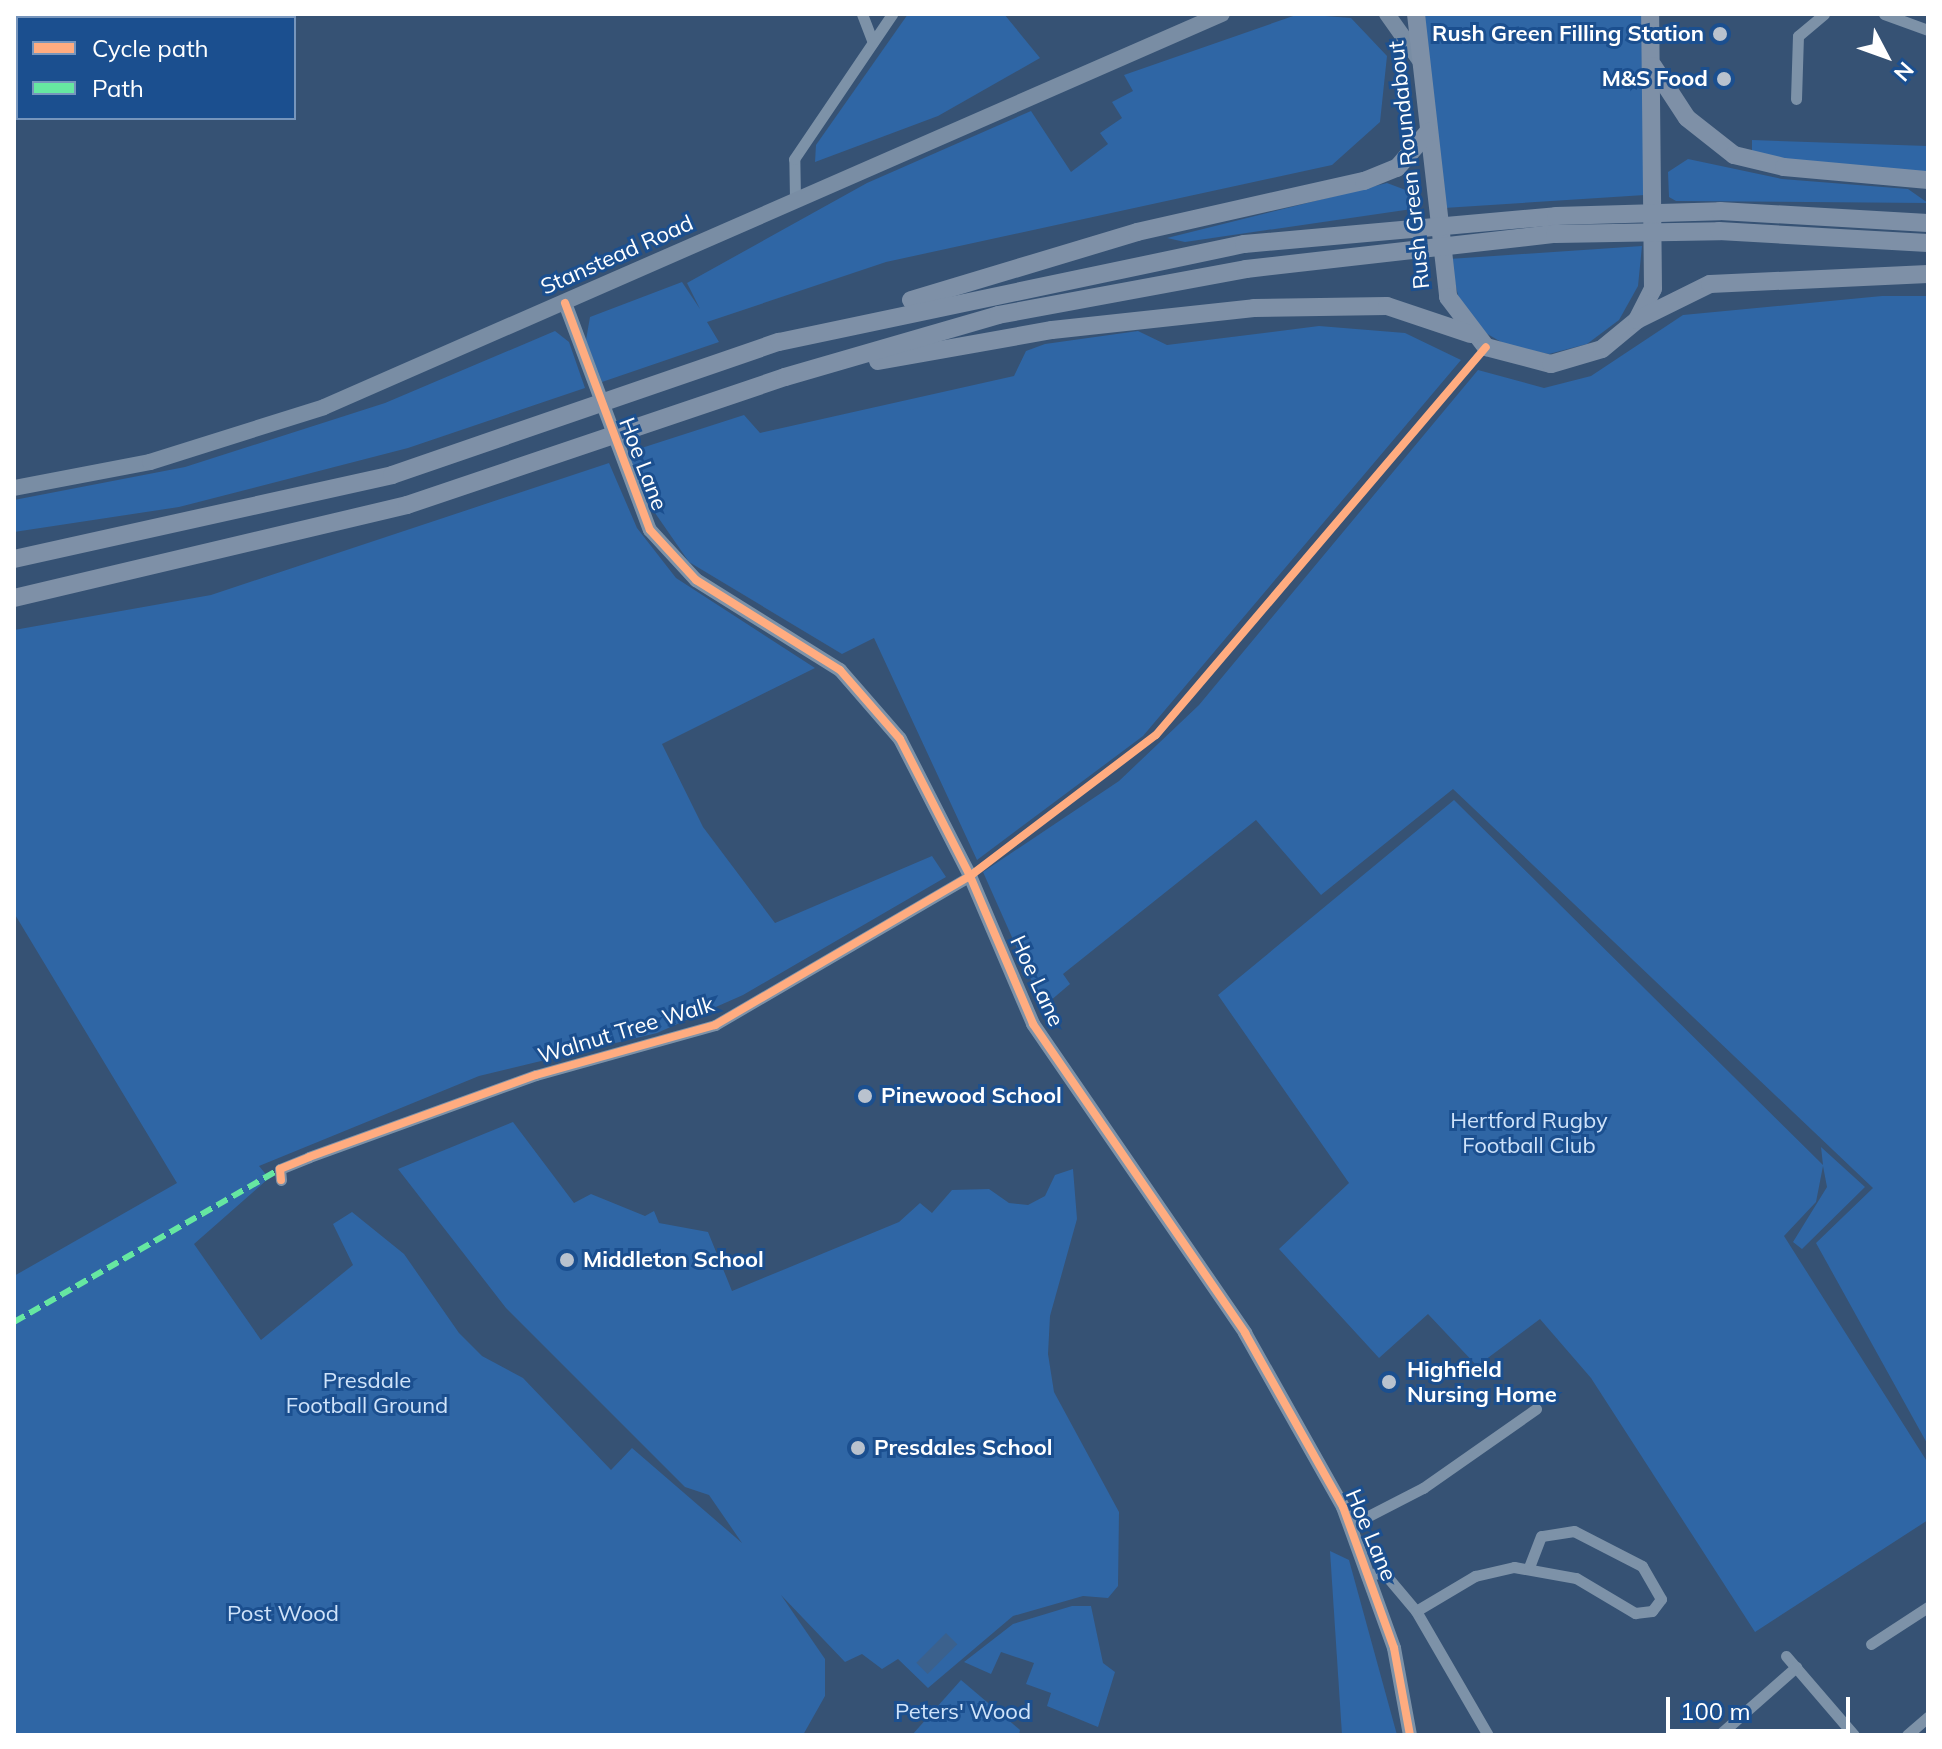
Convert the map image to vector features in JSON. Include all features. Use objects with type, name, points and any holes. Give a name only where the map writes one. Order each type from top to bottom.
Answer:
[{"type":"highway","name":"Rush Green Roundabout","points":[[1416,14],[1439,262],[1448,297],[1470,334],[1514,360],[1551,364],[1602,349],[1637,320],[1653,289],[1656,247],[1650,14]]},
{"type":"highway","points":[[1652,64],[1687,118],[1734,155],[1784,167],[1928,180]]},
{"type":"highway","points":[[14,559],[392,475],[779,342],[1137,232],[1364,181],[1397,168],[1428,132]]},
{"type":"highway","points":[[779,342],[992,292],[1244,244],[1556,216],[1720,211],[1928,223]]},
{"type":"highway","points":[[14,598],[407,505],[785,377],[998,315],[1246,269],[1555,234],[1719,231],[1928,243]]},
{"type":"highway","points":[[1637,320],[1710,284],[1928,274]]},
{"type":"highway","points":[[785,377],[1052,330],[1254,308],[1387,306],[1470,334]]},
{"type":"main road","name":"Stanstead Road","points":[[14,488],[150,462],[272,426],[565,303],[795,198],[1222,14]]},
{"type":"main road","points":[[1387,14],[1421,62]]},
{"type":"street","points":[[862,14],[873,42]]},
{"type":"street","points":[[795,198],[794,159],[873,42],[887,14]]},
{"type":"street","points":[[1796,99],[1798,36],[1824,14]]},
{"type":"street","points":[[1884,14],[1928,30]]},
{"type":"street","name":"Hoe Lane","points":[[565,303],[627,480],[650,530],[696,580],[817,654],[868,697],[900,739],[970,876],[1033,1024],[1245,1333],[1351,1525],[1370,1574],[1410,1735]]},
{"type":"street","name":"Walnut Tree Walk","points":[[281,1180],[280,1169],[309,1157],[536,1075],[715,1025],[970,876]]},
{"type":"street","points":[[1351,1525],[1412,1495],[1536,1409]]},
{"type":"street","points":[[1416,1611],[1475,1576],[1529,1567],[1586,1581],[1635,1613],[1652,1611],[1661,1599],[1642,1566],[1574,1531],[1541,1536],[1529,1567]]},
{"type":"street","points":[[1370,1574],[1384,1573],[1416,1611],[1488,1735]]},
{"type":"street","points":[[1871,1644],[1928,1607]]},
{"type":"street","points":[[1786,1656],[1854,1735]]},
{"type":"street","points":[[1719,1735],[1796,1667]]},
{"type":"street","points":[[1907,1735],[1928,1717]]},
{"type":"green space","points":[[908,14],[1004,14],[1040,58],[938,116],[815,162],[816,145]]},
{"type":"green space","points":[[1299,14],[1351,18],[1387,56],[1380,122],[1332,165],[886,262],[707,322],[719,342],[602,382],[586,340],[590,317],[682,282],[700,309],[687,283],[867,183],[1031,111],[1071,172],[1108,144],[1100,133],[1122,118],[1112,102],[1133,91],[1124,75]]},
{"type":"green space","points":[[1423,14],[1642,14],[1645,195],[1444,208]]},
{"type":"green space","points":[[1752,140],[1928,146],[1928,173],[1790,161],[1752,152]]},
{"type":"green space","points":[[1688,159],[1782,179],[1908,189],[1928,203],[1676,201],[1669,197],[1668,172]]},
{"type":"green space","points":[[1387,183],[1411,192],[1412,209],[1185,242],[1167,238]]},
{"type":"green space","points":[[1642,246],[1638,286],[1619,320],[1587,344],[1549,354],[1508,346],[1484,332],[1459,299],[1449,259]]},
{"type":"green space","points":[[1882,296],[1928,296],[1928,1445],[1816,1243],[1873,1188],[1453,789],[1321,895],[1256,820],[1063,974],[1070,984],[1043,1007],[983,872],[1119,781],[1199,705],[1478,370],[1544,388],[1591,376],[1683,315]]},
{"type":"green space","points":[[1319,326],[1405,333],[1461,360],[1143,736],[977,860],[874,638],[842,654],[689,562],[644,497],[626,453],[744,415],[760,433],[1014,376],[1026,351],[1045,344],[1138,331],[1167,345]]},
{"type":"green space","points":[[555,331],[569,342],[585,388],[408,448],[179,507],[14,532],[14,500],[185,467],[385,403]]},
{"type":"green space","points":[[609,463],[637,528],[676,578],[815,668],[662,744],[703,827],[775,923],[932,856],[946,877],[743,995],[657,1033],[479,1076],[259,1166],[269,1178],[194,1244],[261,1340],[353,1265],[333,1224],[352,1212],[404,1254],[459,1333],[482,1356],[523,1378],[611,1470],[632,1448],[742,1543],[709,1495],[685,1487],[506,1308],[398,1169],[513,1122],[574,1203],[591,1194],[645,1216],[654,1211],[659,1223],[708,1232],[732,1291],[899,1222],[920,1203],[932,1213],[952,1190],[989,1189],[1009,1203],[1028,1205],[1045,1196],[1055,1175],[1073,1169],[1077,1219],[1050,1316],[1048,1354],[1054,1392],[1119,1512],[1118,1586],[1108,1598],[1083,1596],[1013,1616],[928,1688],[898,1659],[882,1669],[862,1654],[845,1662],[781,1595],[825,1659],[825,1696],[803,1735],[14,1735],[14,1276],[177,1183],[14,913],[14,630],[211,595]]},
{"type":"green space","name":"Hertford Rugby Football Club","points":[[1454,800],[1823,1165],[1821,1147],[1865,1187],[1802,1249],[1793,1242],[1827,1187],[1823,1166],[1816,1202],[1784,1236],[1928,1463],[1928,1520],[1755,1632],[1591,1378],[1540,1319],[1477,1366],[1428,1314],[1379,1358],[1279,1249],[1349,1183],[1218,995]]},
{"type":"green space","points":[[1330,1551],[1349,1560],[1397,1735],[1342,1735]]},
{"type":"green space","points":[[1072,1606],[1091,1606],[1103,1663],[1115,1672],[1098,1727],[1047,1706],[1051,1693],[1026,1684],[1034,1663],[1001,1652],[991,1674],[964,1662],[1013,1624]]},
{"type":"green space","name":"Peters' Wood","points":[[961,1680],[1020,1730],[1019,1735],[912,1735]]},
{"type":"shaded area","points":[[946,1633],[957,1644],[928,1674],[916,1663]]},
{"type":"marked path","points":[[14,1322],[280,1169]]},
{"type":"cycle path","points":[[565,303],[650,530],[696,580],[840,670],[900,739],[970,876],[1033,1024],[1245,1333],[1343,1507],[1394,1648],[1410,1735]]},
{"type":"cycle path","points":[[281,1180],[280,1169],[309,1157],[536,1075],[715,1025],[970,876],[1156,735],[1486,347]]},
{"type":"place","name":"Rush Green Filling Station","points":[[1720,34]]},
{"type":"place","name":"M&S Food","points":[[1724,79]]},
{"type":"place","name":"Pinewood School","points":[[865,1096]]},
{"type":"place","name":"Middleton School","points":[[567,1260]]},
{"type":"place","name":"Highfield Nursing Home","points":[[1389,1382]]},
{"type":"place","name":"Presdales School","points":[[858,1448]]},
{"type":"park label","name":"Presdale Football Ground","points":[[367,1392]]},
{"type":"park label","name":"Post Wood","points":[[283,1614]]}]
